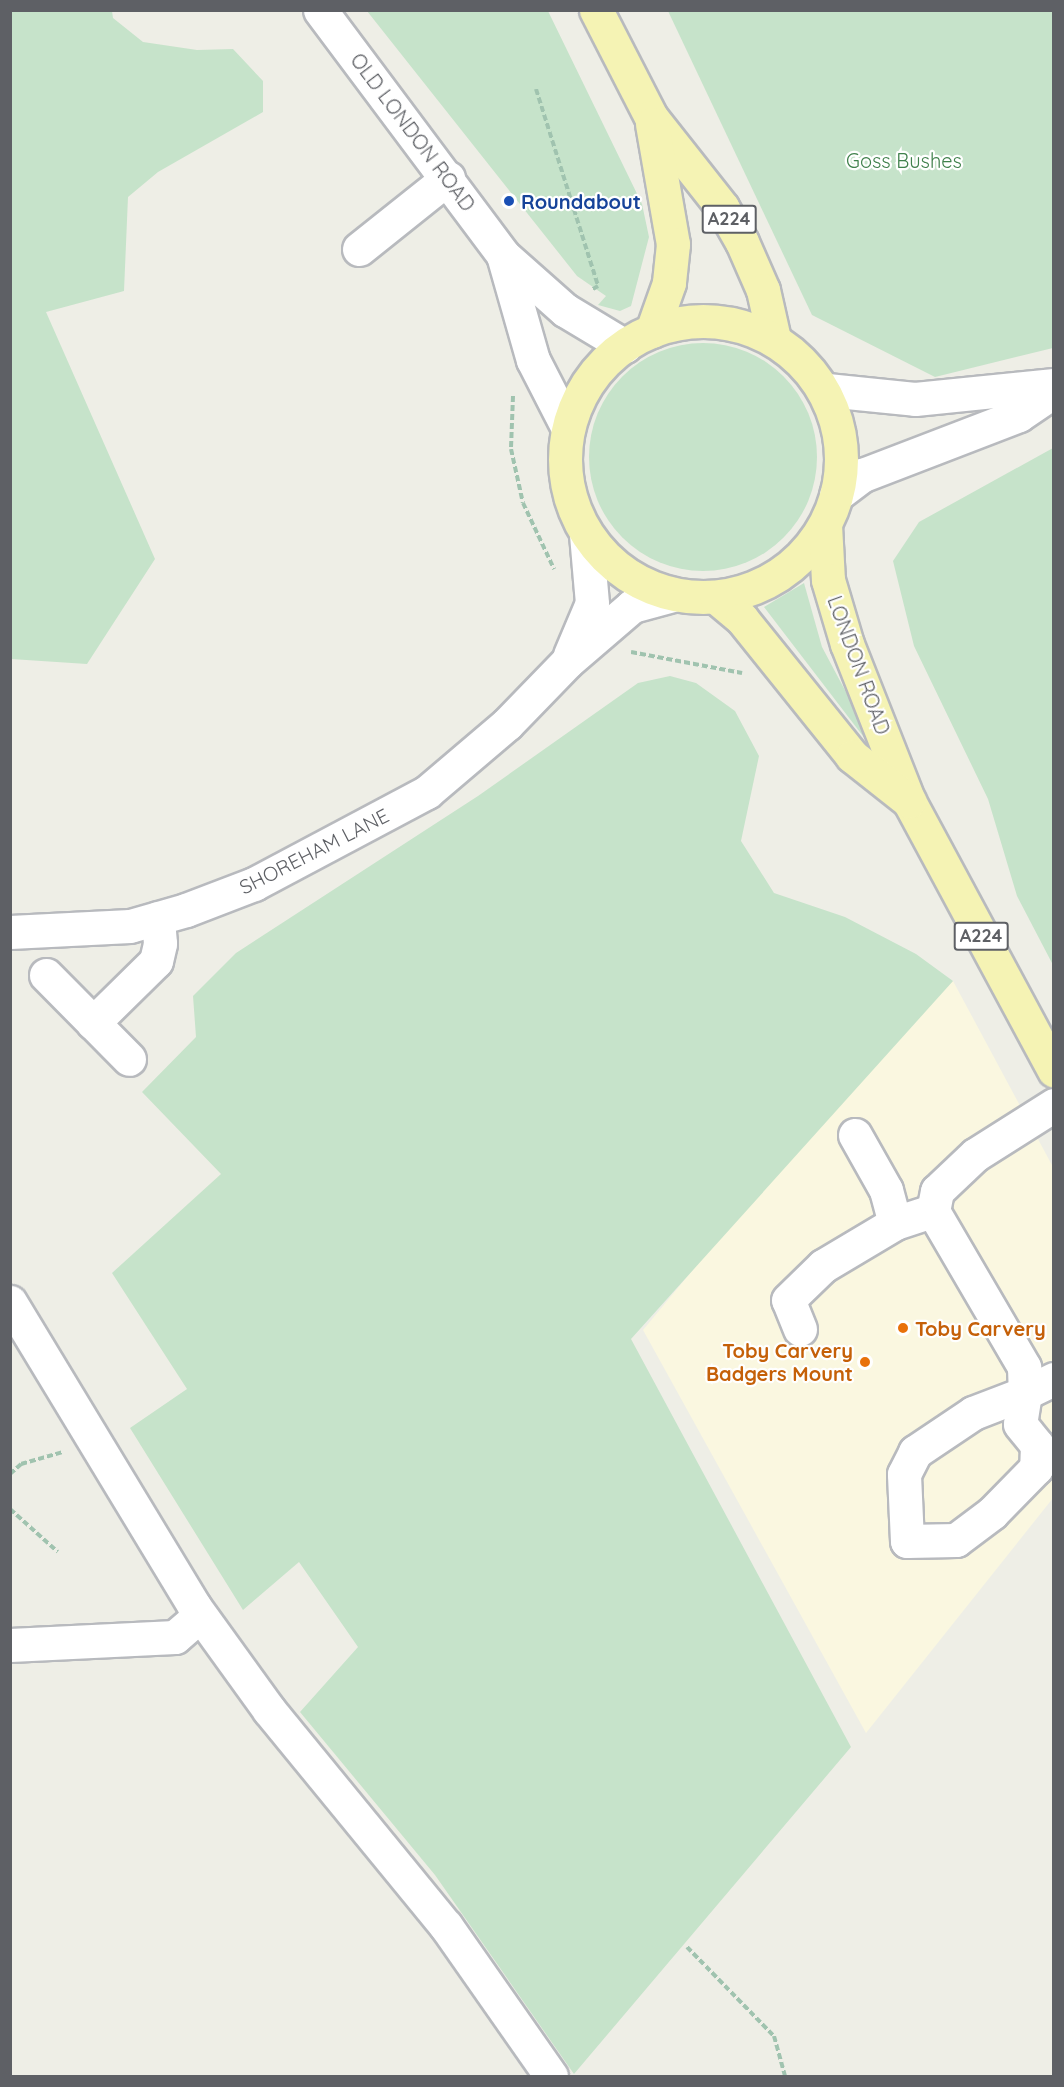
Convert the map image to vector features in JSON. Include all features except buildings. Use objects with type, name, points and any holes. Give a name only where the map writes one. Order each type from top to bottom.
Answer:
[{"type":"main road","name":"A224","points":[[596,10],[651,117],[722,207],[742,242],[764,290],[774,339]]},
{"type":"main road","name":"A224","points":[[639,339],[669,283],[674,244],[651,117]]},
{"type":"main road","points":[[827,390],[800,358],[774,339],[717,322],[685,323],[639,339],[601,366],[581,394],[568,428],[566,481],[586,535],[613,565],[647,586],[673,595],[716,597],[750,590],[783,573],[810,546],[830,510]]},
{"type":"main road","name":"LONDON ROAD","points":[[827,390],[839,436],[841,468],[830,510],[828,580],[847,644],[909,801],[1053,1070]]},
{"type":"main road","name":"LONDON ROAD","points":[[716,597],[742,619],[852,756],[909,801]]},
{"type":"street","name":"OLD LONDON ROAD","points":[[320,10],[448,178],[503,255],[566,310],[639,339]]},
{"type":"street","points":[[359,249],[448,178]]},
{"type":"street","name":"OLD LONDON ROAD","points":[[503,255],[533,360],[568,428]]},
{"type":"street","points":[[827,390],[915,399],[1053,385]]},
{"type":"street","points":[[830,510],[863,475],[1019,415],[1053,391]]},
{"type":"street","name":"SHOREHAM LANE","points":[[567,662],[592,603],[586,535]]},
{"type":"street","name":"SHOREHAM LANE","points":[[10,932],[85,931],[158,918],[254,884],[427,792],[507,724],[567,662],[632,606],[673,595]]},
{"type":"street","points":[[93,1023],[156,961],[160,943],[158,918]]},
{"type":"street","points":[[46,975],[129,1059]]},
{"type":"street","points":[[1039,1386],[1024,1367],[933,1211],[937,1191],[975,1155],[1053,1105]]},
{"type":"street","points":[[855,1135],[886,1190],[895,1223]]},
{"type":"street","points":[[800,1329],[788,1300],[823,1266],[895,1223],[933,1211]]},
{"type":"street","points":[[10,1302],[201,1615],[269,1710],[446,1926],[551,2076]]},
{"type":"street","points":[[1039,1386],[1020,1424],[1037,1445],[1036,1468],[992,1513],[956,1540],[906,1541],[904,1474],[915,1452],[973,1413],[1039,1386]]},
{"type":"street","points":[[10,1645],[175,1637],[201,1615]]},
{"type":"path","points":[[10,1474],[21,1464],[76,1448],[89,1433]]},
{"type":"path","points":[[10,1509],[58,1552]]},
{"type":"path","points":[[687,1947],[774,2036],[785,2076]]},
{"type":"shaded area","points":[[953,981],[1053,1167],[1053,1498],[866,1733],[643,1330],[808,1131]]},
{"type":"green space","points":[[10,11],[112,11],[113,18],[143,42],[197,50],[233,49],[263,81],[263,112],[158,172],[128,197],[124,291],[46,312],[155,559],[87,664],[11,659]]},
{"type":"green space","points":[[367,11],[548,11],[642,204],[649,237],[631,306],[620,311],[598,305],[606,296],[577,276]]},
{"type":"green space","name":"Goss Bushes","points":[[668,11],[1053,11],[1053,348],[935,377],[812,315]]},
{"type":"green space","points":[[692,343],[714,343],[757,356],[784,376],[804,403],[815,435],[817,457],[815,479],[804,511],[784,538],[757,558],[736,566],[714,571],[692,571],[649,558],[622,538],[602,511],[594,490],[589,468],[589,446],[602,403],[622,376],[649,356],[670,348]]},
{"type":"green space","points":[[1053,448],[1053,965],[1017,896],[988,799],[914,646],[893,561],[919,522]]},
{"type":"green space","points":[[804,583],[822,647],[871,739],[866,740],[764,607]]},
{"type":"green space","points":[[670,676],[696,683],[735,711],[759,756],[741,841],[774,893],[845,917],[916,954],[953,981],[631,1339],[851,1747],[574,2074],[435,1875],[300,1712],[358,1647],[299,1562],[243,1610],[130,1428],[187,1389],[112,1273],[221,1174],[142,1092],[196,1037],[193,996],[236,953],[478,796],[638,683]]},
{"type":"place","name":"Roundabout","points":[[509,201]]},
{"type":"place","name":"Toby Carvery","points":[[903,1328]]},
{"type":"place","name":"Toby Carvery Badgers Mount","points":[[865,1362]]}]
